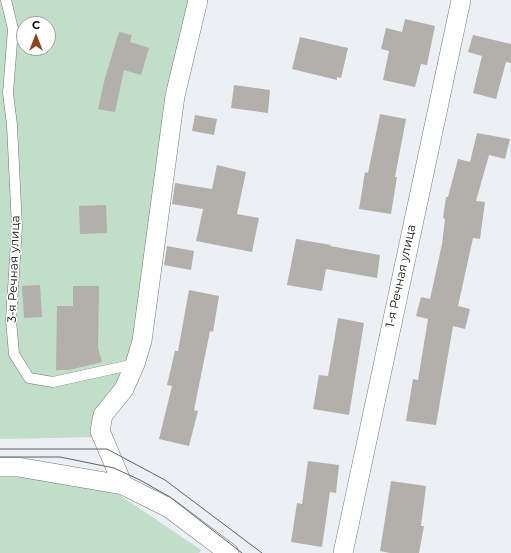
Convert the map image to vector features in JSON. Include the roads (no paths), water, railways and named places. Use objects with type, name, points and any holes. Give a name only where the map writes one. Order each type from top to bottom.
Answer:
[{"type":"street","points":[[122,485],[100,431],[104,415],[124,389],[135,364],[142,341],[175,96],[198,0]]},
{"type":"street","name":"1-я Речная улица","points":[[343,553],[461,0]]},
{"type":"street","points":[[0,467],[18,467],[122,485],[169,508],[224,552]]},
{"type":"lane","name":"3-я Речная улица","points":[[6,0],[14,29],[8,92],[12,124],[17,227],[11,320],[14,354],[29,378],[53,382],[135,364]]},
{"type":"tram line","points":[[0,449],[107,449],[165,480],[262,553]]},
{"type":"tram line","points":[[0,457],[60,457],[114,468],[140,480],[170,497],[242,553]]}]
